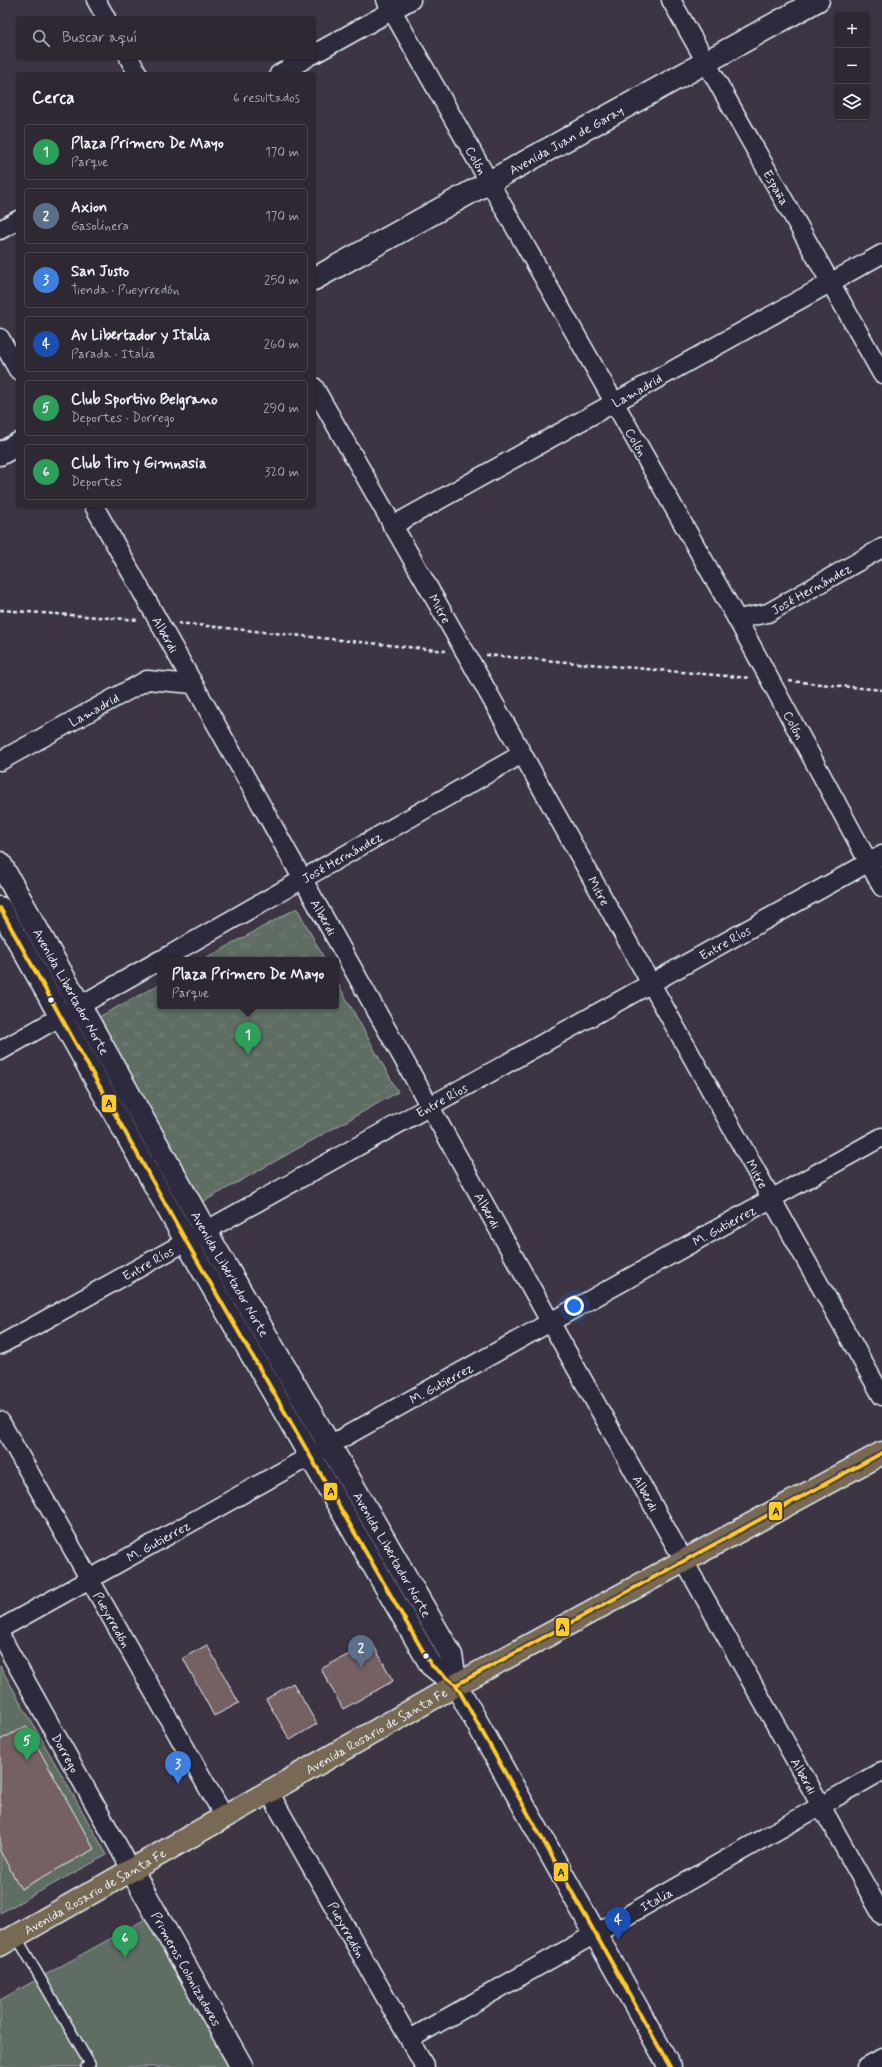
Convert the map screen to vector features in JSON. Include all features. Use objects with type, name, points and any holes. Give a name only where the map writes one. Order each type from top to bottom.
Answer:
[{"type":"main road","name":"Avenida Juan de Garay","points":[[316,278],[818,0]]},
{"type":"main road","points":[[0,454],[16,445]]},
{"type":"main road","name":"Avenida Libertador Norte","points":[[0,863],[205,1230],[328,1445],[451,1655],[456,1685],[594,1934],[670,2067]]},
{"type":"main road","name":"Avenida Libertador Norte","points":[[0,908],[308,1456],[431,1665],[456,1685]]},
{"type":"main road","name":"Avenida Rosario de Santa Fe","points":[[8,1941],[456,1685],[882,1453]]},
{"type":"main road","name":"Primeros Colonizadores","points":[[132,1871],[242,2067]]},
{"type":"street","points":[[96,0],[105,16]]},
{"type":"street","points":[[316,53],[389,5],[410,0]]},
{"type":"street","name":"España","points":[[671,0],[882,374]]},
{"type":"street","name":"Colón","points":[[389,5],[737,619],[770,680],[875,858],[882,887]]},
{"type":"street","points":[[130,60],[137,72]]},
{"type":"street","points":[[282,72],[304,60]]},
{"type":"street","points":[[0,230],[16,221]]},
{"type":"street","name":"Lamadrid","points":[[392,526],[882,254]]},
{"type":"street","points":[[0,338],[16,366]]},
{"type":"street","name":"Mitre","points":[[316,391],[392,526],[466,653],[882,1396]]},
{"type":"street","name":"Alberdi","points":[[95,508],[882,1915]]},
{"type":"street","name":"José Hernández","points":[[737,619],[768,613],[882,548]]},
{"type":"street","name":"Lamadrid","points":[[0,761],[147,680],[194,684]]},
{"type":"street","name":"José Hernández","points":[[165,957],[522,754]]},
{"type":"street","name":"Entre Ríos","points":[[0,1345],[875,858]]},
{"type":"street","name":"José Hernández","points":[[0,1051],[80,1007],[157,962]]},
{"type":"street","name":"M. Gutierrez","points":[[0,1629],[882,1137]]},
{"type":"street","name":"Pueyrredón","points":[[0,1421],[224,1818]]},
{"type":"street","name":"Dorrego","points":[[0,1635],[132,1871]]},
{"type":"street","name":"Italia","points":[[410,2039],[882,1772]]},
{"type":"street","name":"Pueyrredón","points":[[269,1792],[425,2067]]},
{"type":"street","points":[[866,2067],[882,2058]]},
{"type":"lane","points":[[8,1941],[90,2064],[86,2067]]},
{"type":"path","points":[[0,610],[158,621],[466,653],[882,690]]},
{"type":"green space","points":[[297,908],[323,957],[208,957]]},
{"type":"green space","points":[[339,985],[398,1092],[201,1203],[97,1018],[157,986],[157,1009],[339,1009]]},
{"type":"green space","points":[[0,1666],[107,1855],[0,1913]]},
{"type":"green space","points":[[151,1916],[235,2067],[0,2067],[0,2000]]},
{"type":"building","points":[[372,1642],[393,1681],[343,1709],[321,1669]]},
{"type":"building","points":[[207,1645],[239,1703],[214,1716],[183,1658]]},
{"type":"building","points":[[293,1683],[317,1724],[290,1740],[266,1699]]},
{"type":"building","points":[[26,1726],[94,1849],[21,1889],[0,1851],[0,1740]]},
{"type":"transit line","name":"A","points":[[0,908],[186,1241],[431,1665],[456,1685],[670,2067]]},
{"type":"transit line","name":"A","points":[[456,1685],[882,1453]]},
{"type":"place","name":"Plaza Primero De Mayo","points":[[248,1055]]},
{"type":"place","name":"Axion","points":[[361,1668]]},
{"type":"place","name":"Club Sportivo Belgrano","points":[[27,1761]]},
{"type":"place","name":"San Justo","points":[[178,1784]]},
{"type":"place","name":"Av Libertador y Italia","points":[[618,1940]]},
{"type":"place","name":"Club Tiro y Gimnasia","points":[[125,1958]]}]
